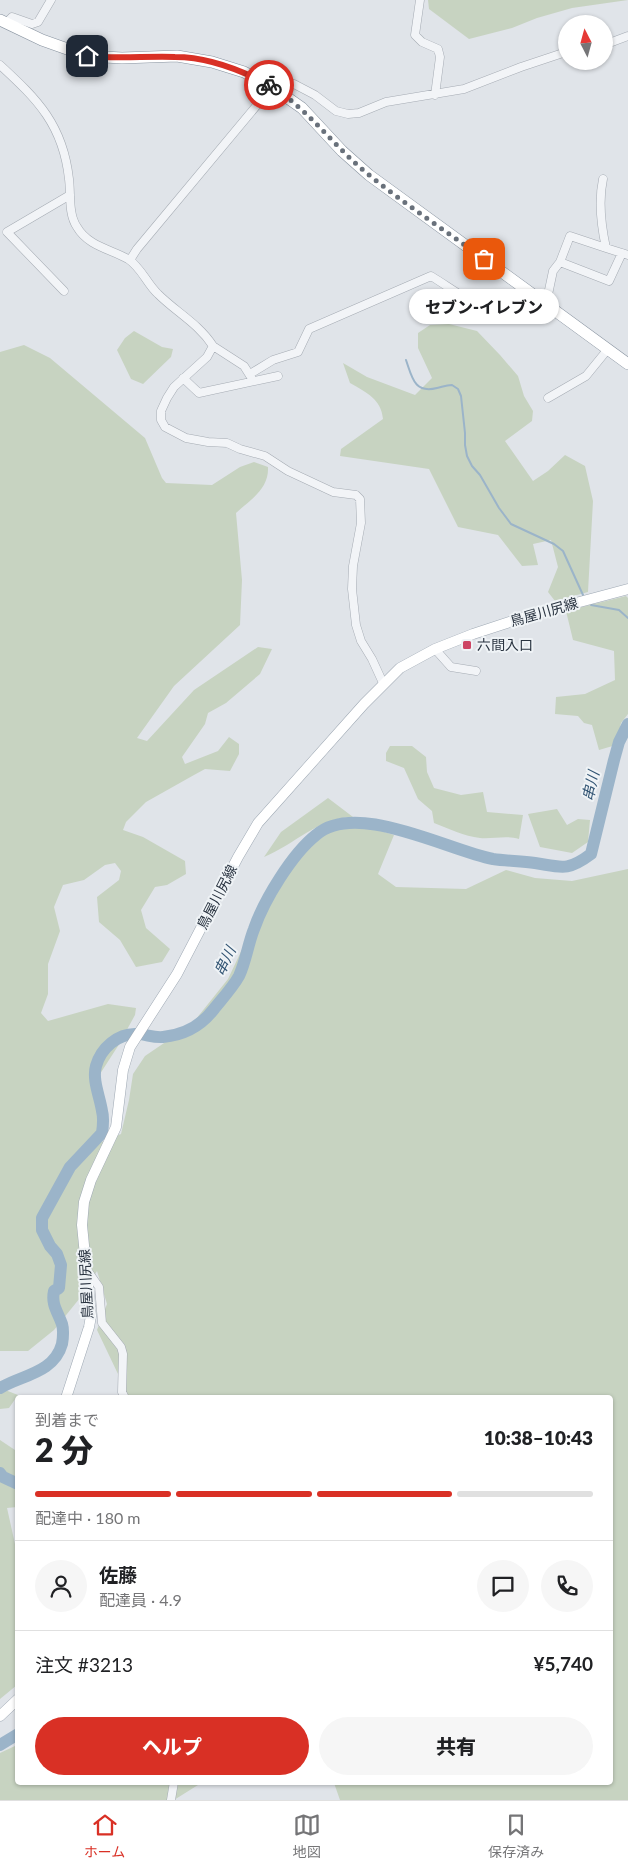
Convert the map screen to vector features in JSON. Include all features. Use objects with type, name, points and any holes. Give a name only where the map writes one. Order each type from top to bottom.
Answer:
[{"type":"highway","points":[[3,21],[42,40],[87,56],[122,58],[177,56],[196,59],[244,72],[272,87],[302,108],[342,151],[369,175],[628,364]]},
{"type":"main road","name":"鳥屋川尻線","points":[[67,1395],[91,1316],[82,1225],[84,1202],[91,1180],[116,1127],[123,1070],[130,1047],[186,958],[238,857],[258,823],[383,683],[400,668],[435,648],[531,615],[628,589]]},
{"type":"main road","points":[[0,1716],[15,1702]]},
{"type":"street","points":[[3,21],[12,17],[32,24],[38,22],[51,0]]},
{"type":"street","points":[[420,0],[415,35],[422,42],[438,49],[440,57],[435,95]]},
{"type":"street","points":[[613,42],[628,36]]},
{"type":"street","points":[[130,260],[142,242],[278,82],[294,84],[336,111],[348,114],[359,113],[386,102],[464,89],[558,55]]},
{"type":"street","points":[[0,65],[37,100],[49,116],[57,132],[64,152],[69,177],[72,215],[77,228],[89,241],[130,260],[157,293],[190,320],[212,346],[244,366],[252,377]]},
{"type":"street","points":[[603,179],[601,189],[601,224],[606,248]]},
{"type":"street","points":[[64,291],[7,232],[70,194]]},
{"type":"street","points":[[252,377],[273,360],[298,352],[309,329],[431,276],[489,311],[509,315],[535,311],[546,304],[553,271],[560,262],[570,236],[625,254],[610,281],[560,262]]},
{"type":"street","points":[[212,346],[207,357],[174,387],[161,411],[161,420],[165,427],[186,438],[208,442],[227,442],[240,449],[265,456],[288,471],[333,492],[356,495],[360,498],[361,523],[353,566],[356,625],[361,641],[383,683]]},
{"type":"street","points":[[548,398],[586,376],[608,349]]},
{"type":"street","points":[[183,378],[199,393],[252,377],[278,376]]},
{"type":"street","points":[[435,648],[451,667],[476,671]]},
{"type":"street","points":[[87,1270],[100,1287],[102,1323],[121,1347],[124,1395]]},
{"type":"street","points":[[172,1800],[174,1785]]},
{"type":"green space","points":[[428,0],[628,0],[572,8],[537,18],[512,28],[469,39],[429,9]]},
{"type":"green space","points":[[449,324],[477,331],[518,376],[524,396],[533,411],[532,421],[505,441],[533,481],[548,471],[565,455],[585,466],[593,501],[588,592],[555,601],[548,592],[558,567],[551,540],[533,544],[538,565],[522,566],[498,535],[458,527],[429,469],[340,456],[341,449],[383,419],[382,412],[376,401],[350,383],[343,363],[367,377],[415,395],[432,378],[418,348],[418,333],[430,325]]},
{"type":"green space","points":[[134,331],[162,347],[173,349],[171,357],[143,384],[131,379],[117,350],[125,338]]},
{"type":"green space","points":[[24,345],[50,358],[145,438],[162,478],[166,483],[212,485],[240,467],[254,462],[268,467],[266,482],[262,488],[236,513],[242,580],[240,625],[174,686],[137,738],[147,741],[194,690],[258,647],[272,649],[260,674],[226,703],[208,713],[205,724],[182,757],[185,764],[218,751],[229,737],[239,744],[239,754],[230,771],[205,769],[194,775],[146,802],[126,822],[123,830],[143,837],[185,861],[186,874],[167,885],[155,887],[141,910],[146,928],[170,949],[162,962],[136,967],[120,940],[99,922],[97,897],[119,880],[121,871],[115,863],[105,865],[84,880],[63,885],[54,907],[60,931],[48,964],[48,994],[41,1013],[48,1021],[108,1004],[136,1008],[135,1015],[118,1046],[98,1077],[101,1142],[121,1134],[133,1074],[145,1056],[192,1024],[228,979],[246,941],[252,921],[284,866],[286,859],[299,844],[346,826],[372,828],[394,835],[378,874],[396,887],[466,889],[506,870],[535,878],[572,881],[628,869],[628,1800],[340,1800],[335,1785],[613,1785],[613,1395],[128,1395],[97,1330],[107,1304],[97,1271],[84,1293],[54,1330],[28,1351],[0,1351],[0,352]]},
{"type":"green space","points":[[626,596],[628,598],[628,714],[621,723],[616,745],[599,750],[592,725],[584,723],[578,716],[555,714],[556,697],[585,694],[615,680],[614,651],[573,640],[566,611]]},
{"type":"green space","points":[[390,746],[412,746],[426,757],[427,772],[434,788],[461,795],[483,792],[487,812],[523,815],[519,839],[509,837],[474,837],[434,823],[432,811],[418,799],[404,768],[386,761],[386,753]]},
{"type":"green space","points":[[328,798],[353,817],[341,818],[318,826],[264,857],[281,832]]},
{"type":"green space","points":[[557,809],[567,825],[578,819],[590,820],[588,842],[572,853],[540,847],[528,814]]},
{"type":"green space","points":[[0,1388],[18,1395],[15,1395],[15,1399],[9,1408],[0,1409]]},
{"type":"green space","points":[[0,1440],[15,1450],[15,1507],[7,1508],[15,1544],[15,1687],[0,1699]]},
{"type":"green space","points":[[15,1746],[15,1785],[198,1785],[174,1800],[0,1800],[0,1753]]},
{"type":"waterway","points":[[406,360],[412,378],[423,389],[448,385],[458,389],[461,396],[465,445],[467,456],[472,466],[480,475],[499,508],[511,524],[554,544],[563,551],[583,595]]},
{"type":"waterway","points":[[591,605],[619,610],[628,618]]},
{"type":"waterway","name":"串川","points":[[0,1388],[45,1367],[58,1354],[62,1344],[63,1327],[54,1304],[53,1296],[54,1291],[59,1288],[61,1265],[57,1254],[50,1246],[42,1230],[42,1218],[70,1167],[102,1133],[103,1116],[95,1071],[98,1059],[106,1048],[123,1036],[130,1034],[159,1037],[171,1036],[192,1029],[204,1020],[231,989],[239,976],[259,917],[288,865],[316,835],[333,826],[354,823],[402,830],[493,859],[530,862],[558,867],[570,866],[583,860],[591,854],[619,742],[628,724]]},
{"type":"waterway","name":"串川","points":[[0,1473],[3,1477],[15,1483]]},
{"type":"waterway","name":"串川","points":[[0,1745],[15,1736]]},
{"type":"way so far","points":[[269,85],[302,108],[342,151],[369,175],[484,259]]},
{"type":"place","name":"セブン-イレブン","points":[[484,259]]},
{"type":"place","name":"六間入口","points":[[467,645]]},
{"type":"route","points":[[87,56],[122,58],[177,56],[196,59],[244,72],[269,85]]}]
